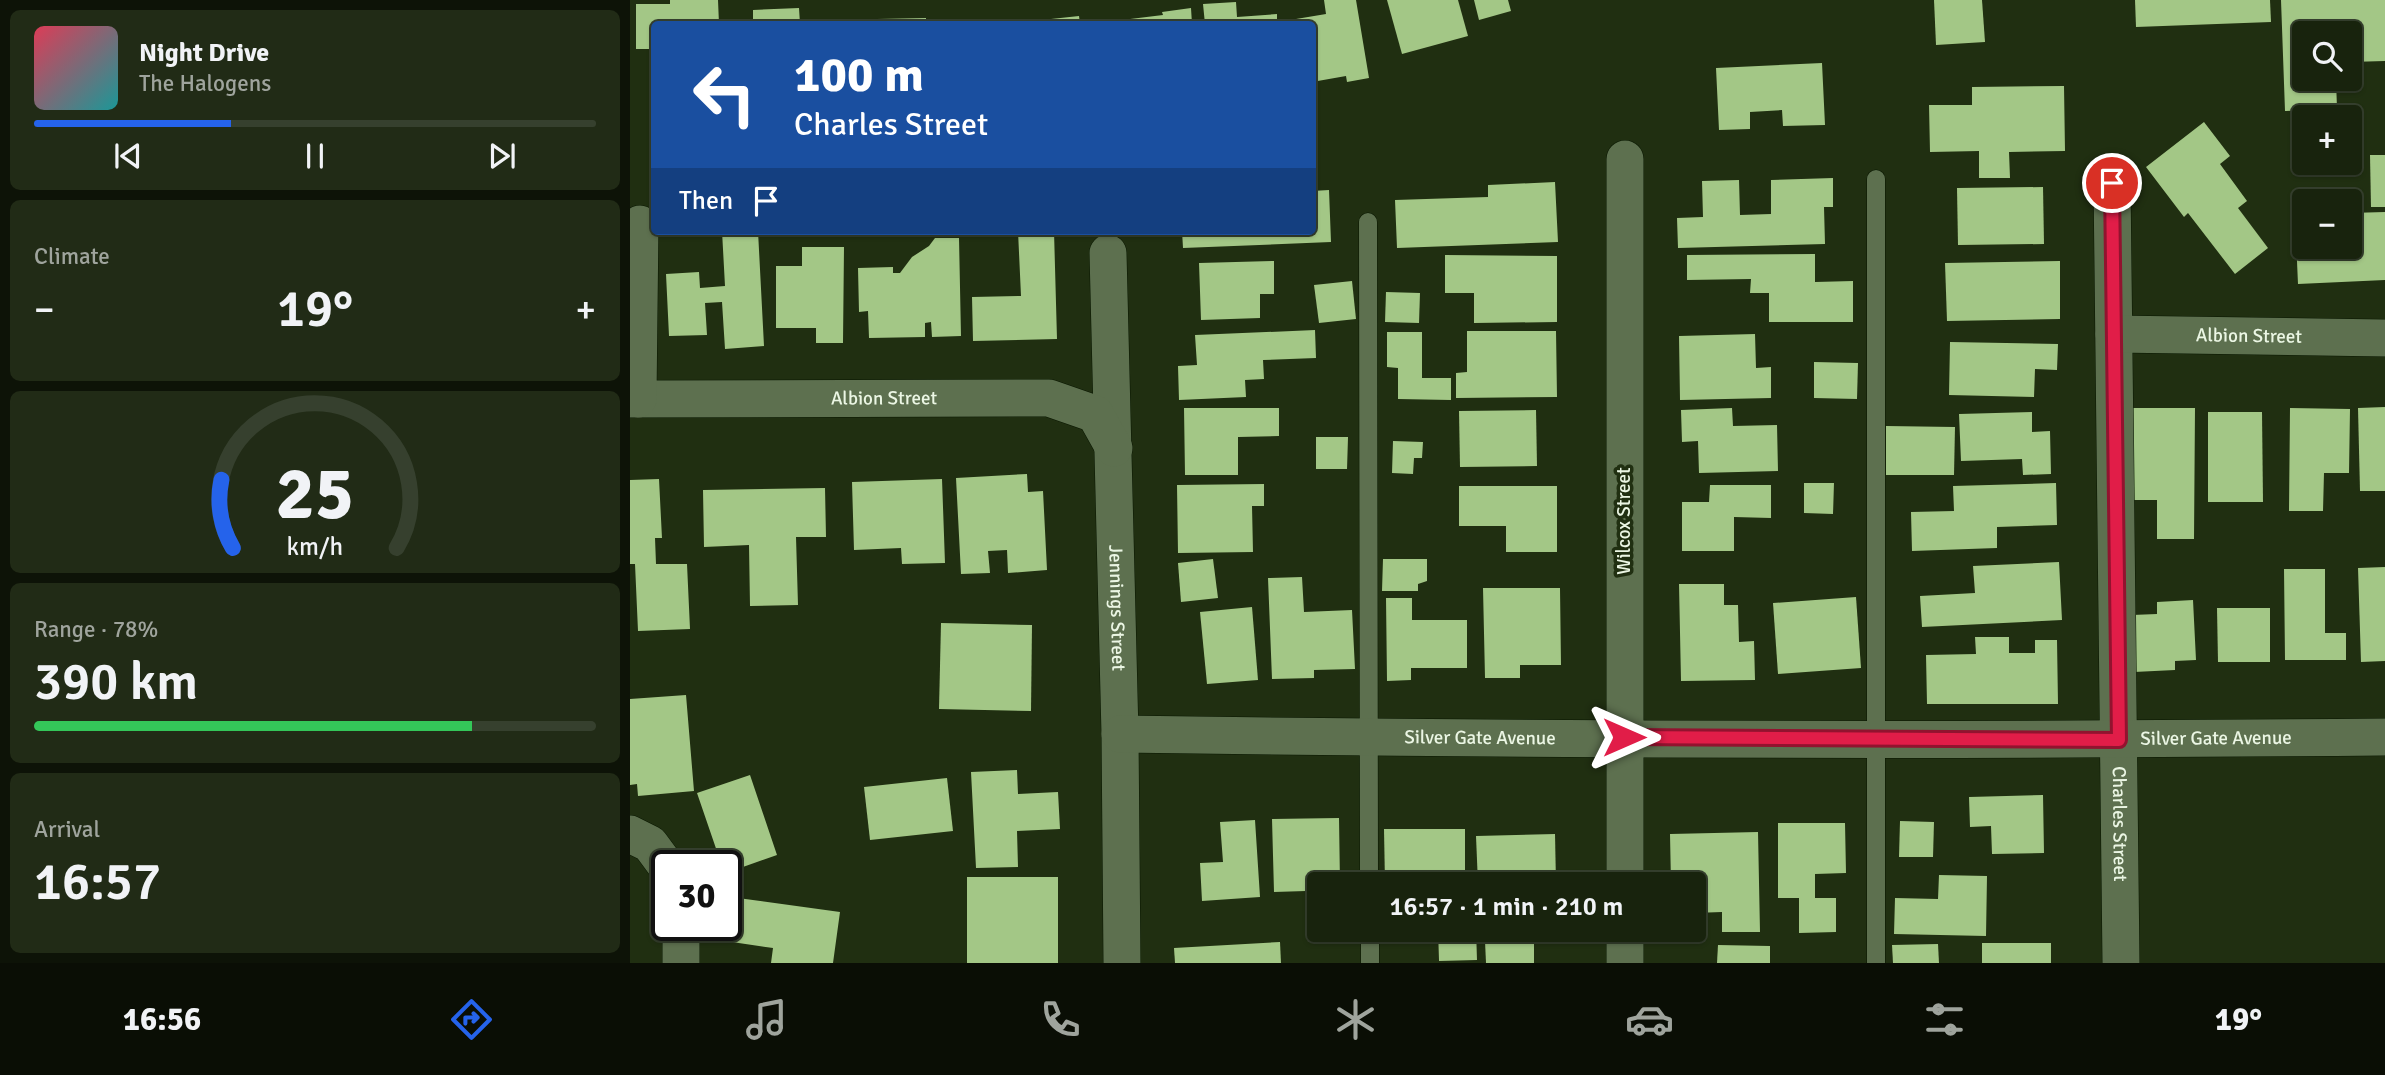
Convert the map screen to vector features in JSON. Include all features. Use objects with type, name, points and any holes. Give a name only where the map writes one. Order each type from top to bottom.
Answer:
[{"type":"street","name":"Wilcox Street","points":[[1625,159],[1625,872]]},
{"type":"street","name":"Charles Street","points":[[2112,183],[2121,963]]},
{"type":"street","points":[[634,399],[640,224]]},
{"type":"street","name":"Jennings Street","points":[[1108,253],[1121,734],[1122,963]]},
{"type":"street","name":"Albion Street","points":[[2114,334],[2385,338]]},
{"type":"street","name":"Albion Street","points":[[634,399],[1049,398],[1095,414],[1114,448]]},
{"type":"street","name":"Silver Gate Avenue","points":[[1121,734],[2119,740],[2385,737]]},
{"type":"street","points":[[630,834],[650,844],[654,850]]},
{"type":"street","points":[[681,941],[681,963]]},
{"type":"street","points":[[1625,942],[1625,963]]},
{"type":"lane","points":[[1876,179],[1876,963]]},
{"type":"lane","points":[[1368,222],[1369,872]]},
{"type":"lane","points":[[1370,942],[1370,963]]},
{"type":"building","points":[[670,0],[718,0],[719,21],[651,21],[651,49],[636,49],[636,4],[670,4]]},
{"type":"building","points":[[1324,0],[1356,0],[1369,78],[1347,82],[1346,76],[1316,81],[1316,21],[1290,20],[1326,14]]},
{"type":"building","points":[[1387,0],[1458,0],[1468,36],[1402,54]]},
{"type":"building","points":[[1474,0],[1508,0],[1511,11],[1479,20]]},
{"type":"building","points":[[1934,0],[1982,0],[1985,42],[1936,45]]},
{"type":"building","points":[[2135,0],[2270,0],[2271,22],[2136,27]]},
{"type":"building","points":[[2281,0],[2385,0],[2385,61],[2362,62],[2362,21],[2292,21],[2292,91],[2336,91],[2337,105],[2292,105],[2292,111],[2285,111]]},
{"type":"building","points":[[1236,2],[1237,17],[1277,14],[1277,21],[1205,21],[1203,4]]},
{"type":"building","points":[[799,8],[800,21],[753,21],[753,10]]},
{"type":"building","points":[[1191,8],[1192,21],[1122,20],[1163,15],[1162,12]]},
{"type":"building","points":[[1079,16],[1080,21],[1032,21]]},
{"type":"building","points":[[926,18],[926,21],[877,21]]},
{"type":"building","points":[[1822,63],[1825,125],[1783,126],[1782,110],[1750,112],[1750,129],[1719,130],[1716,68]]},
{"type":"building","points":[[2064,86],[2065,151],[2009,152],[2010,178],[1979,178],[1979,151],[1930,152],[1929,105],[1972,105],[1972,87]]},
{"type":"building","points":[[2204,122],[2230,156],[2220,164],[2247,201],[2238,208],[2268,248],[2235,274],[2188,213],[2184,217],[2146,167]]},
{"type":"building","points":[[2370,155],[2385,155],[2385,207],[2371,207]]},
{"type":"building","points":[[1833,178],[1833,207],[1824,207],[1825,244],[1678,248],[1677,218],[1703,217],[1702,181],[1739,180],[1740,215],[1771,214],[1771,180]]},
{"type":"building","points":[[1555,182],[1558,242],[1397,248],[1395,200],[1488,197],[1488,185]]},
{"type":"building","points":[[2043,187],[2044,244],[1958,245],[1957,188]]},
{"type":"building","points":[[1329,190],[1331,242],[1183,248],[1182,235],[1316,235],[1316,191]]},
{"type":"building","points":[[2385,212],[2385,280],[2298,284],[2297,259],[2362,259],[2362,213]]},
{"type":"building","points":[[722,235],[758,235],[764,346],[725,349],[722,302],[705,303],[707,335],[669,336],[666,274],[699,272],[700,288],[725,286]]},
{"type":"building","points":[[1018,235],[1054,235],[1057,339],[973,341],[972,297],[1021,296]]},
{"type":"building","points":[[935,238],[959,238],[961,336],[932,337],[931,322],[925,323],[925,337],[869,338],[868,311],[859,312],[858,268],[893,267],[893,273],[900,273],[912,257],[929,246]]},
{"type":"building","points":[[802,247],[844,247],[843,343],[816,343],[816,328],[776,328],[776,266],[802,266]]},
{"type":"building","points":[[1815,254],[1815,282],[1853,281],[1853,322],[1769,322],[1769,293],[1750,293],[1751,279],[1687,280],[1687,255]]},
{"type":"building","points":[[1445,255],[1557,256],[1557,322],[1474,323],[1474,293],[1445,293]]},
{"type":"building","points":[[1274,261],[1274,294],[1260,294],[1260,318],[1201,320],[1199,263]]},
{"type":"building","points":[[2060,261],[2060,319],[1947,321],[1945,263]]},
{"type":"building","points":[[1352,281],[1356,319],[1319,323],[1314,285]]},
{"type":"building","points":[[1386,292],[1420,293],[1419,323],[1385,322]]},
{"type":"building","points":[[1315,330],[1316,358],[1263,360],[1264,379],[1245,380],[1246,397],[1179,400],[1178,366],[1197,365],[1195,335]]},
{"type":"building","points":[[1467,331],[1556,331],[1557,397],[1456,398],[1456,373],[1467,372]]},
{"type":"building","points":[[1387,332],[1422,332],[1422,378],[1451,378],[1451,400],[1398,399],[1398,368],[1387,367]]},
{"type":"building","points":[[1755,334],[1756,368],[1771,367],[1771,398],[1680,400],[1679,336]]},
{"type":"building","points":[[1950,342],[2058,344],[2057,370],[2035,369],[2034,397],[1949,395]]},
{"type":"building","points":[[1814,362],[1858,363],[1857,399],[1814,398]]},
{"type":"building","points":[[2385,407],[2385,491],[2360,491],[2358,408]]},
{"type":"building","points":[[1184,408],[1279,408],[1279,436],[1238,437],[1238,475],[1185,475]]},
{"type":"building","points":[[1732,408],[1733,426],[1777,425],[1778,471],[1699,473],[1698,441],[1682,442],[1681,410]]},
{"type":"building","points":[[2127,408],[2195,408],[2194,539],[2157,539],[2157,500],[2126,500]]},
{"type":"building","points":[[2290,408],[2350,409],[2349,473],[2324,473],[2323,511],[2289,511]]},
{"type":"building","points":[[1536,410],[1537,466],[1460,467],[1459,411]]},
{"type":"building","points":[[2032,412],[2032,432],[2050,431],[2051,474],[2023,475],[2022,459],[1961,461],[1959,414]]},
{"type":"building","points":[[2208,412],[2262,412],[2263,502],[2208,502]]},
{"type":"building","points":[[1886,426],[1955,427],[1954,475],[1886,475]]},
{"type":"building","points":[[1316,437],[1348,437],[1347,469],[1316,469]]},
{"type":"building","points":[[1393,441],[1423,442],[1422,458],[1414,458],[1413,474],[1392,473]]},
{"type":"building","points":[[1027,474],[1028,492],[1043,491],[1047,570],[1008,573],[1007,550],[988,551],[990,573],[961,574],[956,478]]},
{"type":"building","points":[[659,479],[662,538],[655,538],[656,564],[687,564],[690,629],[638,631],[635,564],[630,564],[630,480]]},
{"type":"building","points":[[942,479],[945,563],[902,564],[901,548],[854,550],[852,482]]},
{"type":"building","points":[[1804,483],[1834,483],[1833,514],[1804,513]]},
{"type":"building","points":[[2056,483],[2057,525],[1997,527],[1997,548],[1912,551],[1911,512],[1954,511],[1953,486]]},
{"type":"building","points":[[1264,484],[1264,506],[1252,506],[1253,552],[1178,553],[1177,485]]},
{"type":"building","points":[[1710,485],[1771,485],[1771,518],[1734,517],[1734,551],[1682,551],[1682,502],[1709,502]]},
{"type":"building","points":[[1459,486],[1557,486],[1557,552],[1506,552],[1506,526],[1459,526]]},
{"type":"building","points":[[825,488],[826,537],[796,537],[798,605],[750,606],[749,545],[704,547],[703,490]]},
{"type":"building","points":[[1213,559],[1218,598],[1181,602],[1178,563]]},
{"type":"building","points":[[1383,559],[1427,559],[1427,581],[1418,584],[1418,591],[1382,591]]},
{"type":"building","points":[[2059,562],[2062,620],[1922,627],[1920,596],[1975,593],[1973,566]]},
{"type":"building","points":[[2385,567],[2385,661],[2361,662],[2358,568]]},
{"type":"building","points":[[2284,569],[2325,569],[2325,633],[2346,633],[2346,660],[2285,660]]},
{"type":"building","points":[[1302,577],[1304,612],[1352,610],[1355,669],[1314,670],[1314,678],[1272,679],[1268,578]]},
{"type":"building","points":[[1679,584],[1724,584],[1724,605],[1738,605],[1739,642],[1754,641],[1755,680],[1681,681]]},
{"type":"building","points":[[1483,588],[1560,588],[1561,665],[1520,665],[1520,678],[1485,678]]},
{"type":"building","points":[[1856,597],[1861,668],[1778,674],[1773,603]]},
{"type":"building","points":[[1386,598],[1412,598],[1412,620],[1467,620],[1467,668],[1411,668],[1411,680],[1387,681]]},
{"type":"building","points":[[2193,600],[2196,660],[2175,661],[2175,670],[2134,672],[2132,615],[2157,614],[2157,602]]},
{"type":"building","points":[[1252,607],[1258,680],[1207,684],[1200,612]]},
{"type":"building","points":[[2217,608],[2270,608],[2270,662],[2218,662]]},
{"type":"building","points":[[941,623],[1032,625],[1031,711],[939,709]]},
{"type":"building","points":[[1975,637],[2009,637],[2009,653],[2035,653],[2035,640],[2057,640],[2058,704],[1927,704],[1926,655],[1976,654]]},
{"type":"building","points":[[686,695],[694,791],[638,796],[637,784],[630,785],[630,699]]},
{"type":"building","points":[[1017,770],[1018,794],[1058,792],[1060,829],[1017,831],[1018,867],[976,868],[971,772]]},
{"type":"building","points":[[750,775],[777,855],[742,867],[742,850],[717,850],[697,793]]},
{"type":"building","points":[[947,778],[953,831],[870,840],[864,787]]},
{"type":"building","points":[[2043,795],[2044,853],[1992,854],[1991,826],[1970,827],[1969,797]]},
{"type":"building","points":[[1339,818],[1340,872],[1307,872],[1307,909],[1306,891],[1274,892],[1272,819]]},
{"type":"building","points":[[1255,820],[1260,897],[1202,901],[1200,863],[1223,862],[1220,822]]},
{"type":"building","points":[[1900,821],[1934,822],[1933,857],[1899,857]]},
{"type":"building","points":[[1778,823],[1845,823],[1846,873],[1815,874],[1815,898],[1836,898],[1836,932],[1799,933],[1799,898],[1778,898]]},
{"type":"building","points":[[1384,829],[1465,829],[1465,872],[1385,872]]},
{"type":"building","points":[[1758,832],[1760,932],[1722,932],[1722,912],[1706,913],[1706,872],[1671,872],[1670,834]]},
{"type":"building","points":[[1555,834],[1556,872],[1478,872],[1476,836]]},
{"type":"building","points":[[1939,875],[1987,876],[1986,936],[1894,934],[1895,898],[1938,899]]},
{"type":"building","points":[[967,877],[1058,877],[1058,963],[967,963]]},
{"type":"building","points":[[742,899],[840,912],[833,963],[771,963],[773,948],[732,942],[742,941]]},
{"type":"building","points":[[1280,942],[1281,963],[1175,963],[1174,948]]},
{"type":"building","points":[[1438,942],[1476,942],[1477,960],[1439,961]]},
{"type":"building","points":[[1485,942],[1534,942],[1534,963],[1486,963]]},
{"type":"building","points":[[1982,943],[2051,943],[2051,963],[1982,963]]},
{"type":"building","points":[[1938,944],[1939,963],[1893,963],[1892,945]]},
{"type":"building","points":[[1718,945],[1770,946],[1770,963],[1717,963]]},
{"type":"route","points":[[1624,737],[2119,740],[2112,183]]}]
